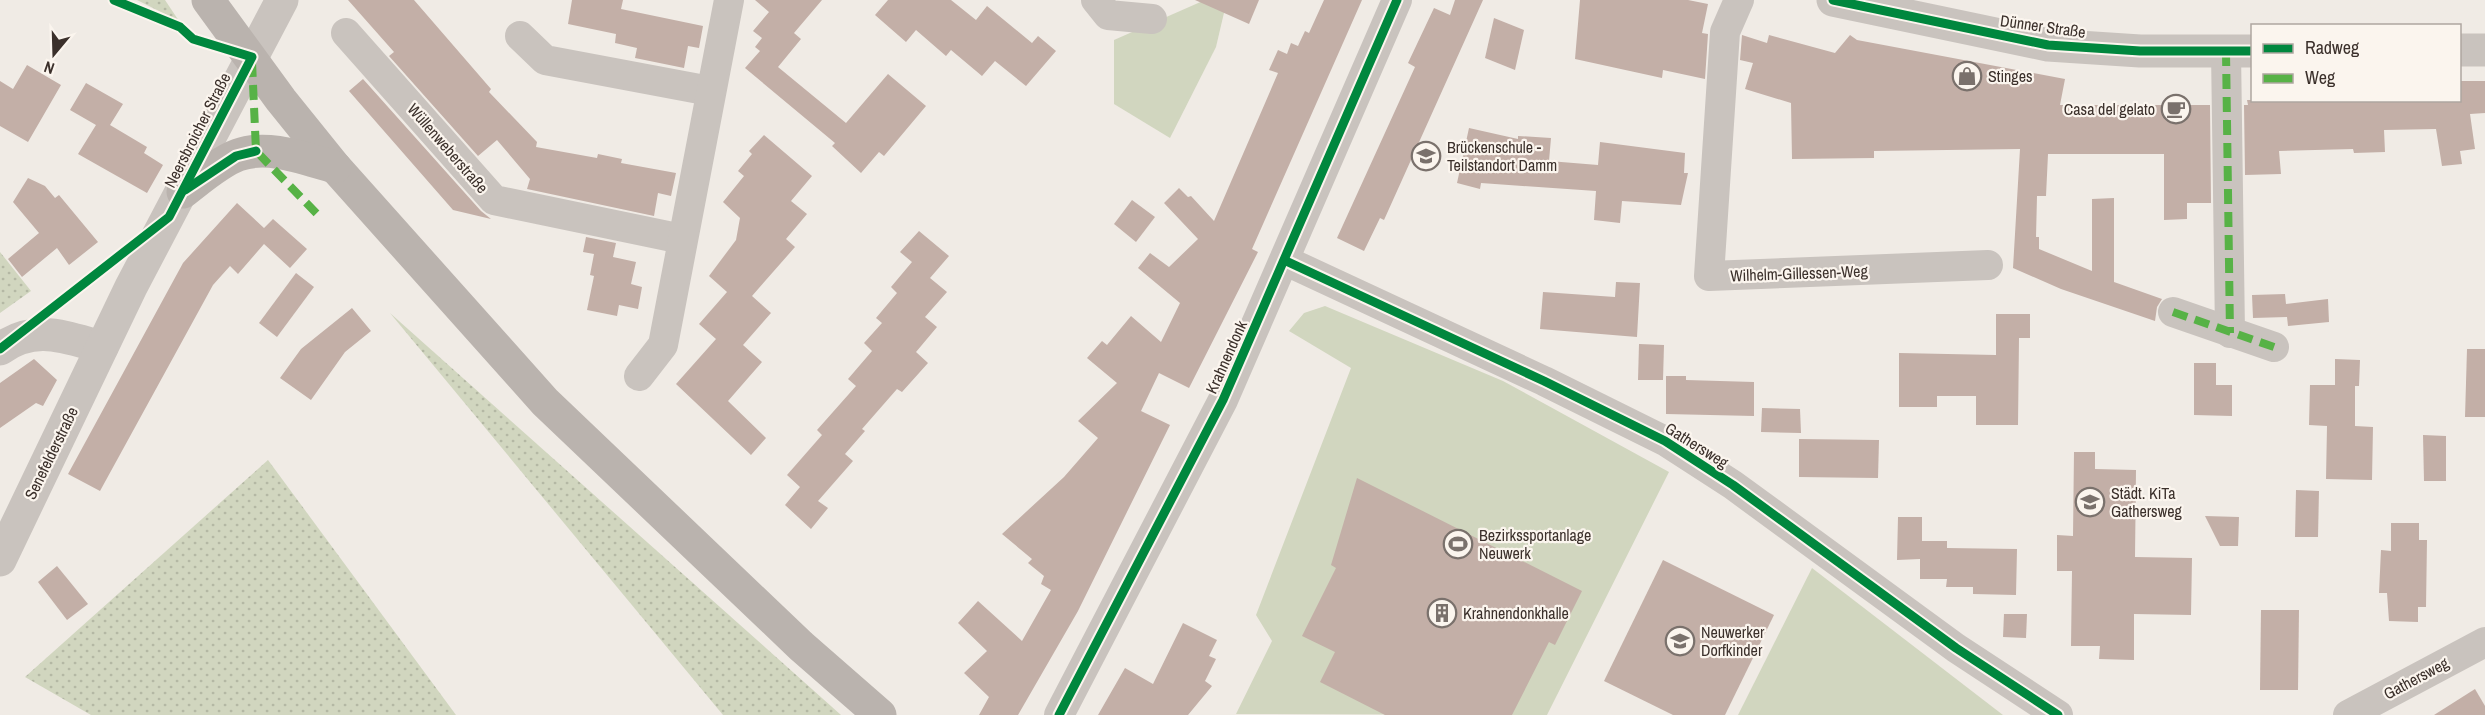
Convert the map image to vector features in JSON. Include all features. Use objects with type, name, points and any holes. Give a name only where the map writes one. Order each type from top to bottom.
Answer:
[{"type":"main road","points":[[208,0],[252,57],[281,100],[335,167],[545,402],[801,646],[879,715]]},
{"type":"main road","points":[[183,192],[236,156],[256,151],[280,153],[335,167]]},
{"type":"street","name":"Neersbroicher Straße","points":[[102,347],[282,0]]},
{"type":"street","points":[[639,376],[663,345],[729,0]]},
{"type":"street","points":[[1096,0],[1108,15],[1152,19]]},
{"type":"street","name":"Krahnendonk","points":[[1059,715],[1223,400],[1286,261],[1396,0]]},
{"type":"street","name":"Wilhelm-Gillessen-Weg","points":[[1739,0],[1725,32],[1709,276],[1988,265]]},
{"type":"street","name":"Dünner Straße","points":[[1833,0],[2048,45],[2133,50],[2239,51],[2229,333]]},
{"type":"street","name":"Wüllenweberstraße","points":[[346,33],[494,200],[682,239]]},
{"type":"street","points":[[520,36],[545,60],[710,91]]},
{"type":"street","points":[[2461,50],[2485,50]]},
{"type":"street","name":"Gathersweg","points":[[1286,261],[1544,381],[1665,441],[1733,485],[1956,648],[2058,715]]},
{"type":"street","points":[[2173,312],[2274,347]]},
{"type":"street","points":[[0,349],[14,339],[49,333],[102,347]]},
{"type":"street","name":"Senefelderstraße","points":[[0,560],[102,347]]},
{"type":"street","name":"Gathersweg","points":[[2348,715],[2485,642]]},
{"type":"green space","points":[[137,0],[165,0],[179,21]]},
{"type":"green space","points":[[1205,0],[1227,0],[1216,47],[1170,138],[1114,104],[1114,40]]},
{"type":"green space","points":[[0,252],[31,291],[0,313]]},
{"type":"green space","name":"Bezirkssportanlage Neuwerk","points":[[1325,306],[1503,381],[1669,472],[1547,715],[1236,714],[1272,641],[1256,615],[1351,368],[1289,331],[1304,313]]},
{"type":"green space","points":[[390,313],[841,715],[723,715]]},
{"type":"green space","points":[[268,460],[456,715],[91,715],[25,677]]},
{"type":"green space","points":[[1812,568],[2003,715],[1738,715]]},
{"type":"building","points":[[348,0],[414,0],[491,89],[489,92],[537,142],[536,147],[597,158],[598,154],[622,159],[621,163],[676,173],[671,196],[658,193],[654,216],[527,189],[530,179],[497,140],[478,156],[389,56],[394,52]]},
{"type":"building","points":[[572,0],[623,0],[621,9],[703,26],[699,48],[688,46],[684,68],[635,58],[637,48],[615,43],[616,34],[568,24]]},
{"type":"building","points":[[755,0],[822,0],[794,33],[801,39],[778,67],[846,123],[888,74],[926,106],[884,156],[879,152],[861,173],[832,146],[835,143],[745,68],[760,51],[755,47],[762,38],[753,31],[769,12]]},
{"type":"building","points":[[888,0],[951,0],[976,20],[987,6],[1032,43],[1038,36],[1056,51],[1026,86],[995,61],[982,76],[951,50],[946,56],[916,30],[906,42],[875,15]]},
{"type":"building","points":[[1195,0],[1259,0],[1249,24]]},
{"type":"building","points":[[1324,0],[1362,0],[1252,249],[1258,252],[1189,388],[1159,373],[1141,411],[1170,425],[1078,611],[1018,715],[979,715],[989,697],[964,673],[987,651],[958,623],[978,601],[1022,641],[1051,590],[1041,584],[1044,576],[1028,563],[1032,559],[1002,534],[1064,477],[1098,438],[1078,421],[1117,383],[1087,358],[1102,341],[1107,345],[1131,316],[1161,342],[1180,303],[1138,268],[1150,253],[1169,267],[1198,239],[1164,203],[1179,188],[1188,197],[1191,196],[1214,221],[1278,73],[1269,70],[1278,50],[1287,54],[1291,43],[1298,46],[1305,31],[1309,33]]},
{"type":"building","points":[[1455,0],[1483,0],[1384,220],[1380,218],[1364,251],[1337,238],[1415,67],[1408,63],[1434,8],[1450,15]]},
{"type":"building","points":[[1580,0],[1688,0],[1708,4],[1702,33],[1708,34],[1705,79],[1663,70],[1662,78],[1575,59]]},
{"type":"building","points":[[1494,18],[1524,30],[1515,70],[1485,58]]},
{"type":"building","points":[[1742,35],[1767,43],[1769,35],[1835,53],[1850,35],[1857,40],[2065,79],[2060,105],[2210,105],[2211,203],[2187,203],[2187,219],[2164,220],[2164,154],[2048,154],[2046,196],[2037,196],[2036,237],[2039,237],[2039,249],[2092,271],[2092,199],[2114,198],[2114,282],[2162,299],[2157,307],[2155,321],[2061,289],[2013,268],[2020,149],[1874,151],[1874,158],[1792,159],[1791,103],[1745,89],[1753,63],[1740,60]]},
{"type":"building","points":[[27,65],[61,85],[28,142],[0,126],[0,81],[13,89]]},
{"type":"building","points":[[363,79],[481,211],[491,219],[453,210],[349,91]]},
{"type":"building","points":[[2461,81],[2485,81],[2485,113],[2470,114],[2475,149],[2460,151],[2462,164],[2442,166],[2436,129],[2384,130],[2385,152],[2354,153],[2353,149],[2279,151],[2281,174],[2245,175],[2244,105],[2248,105],[2247,100],[2251,102],[2461,102]]},
{"type":"building","points":[[86,83],[123,104],[110,125],[147,147],[144,153],[163,165],[147,193],[78,154],[96,125],[70,110]]},
{"type":"building","points":[[1469,128],[1518,139],[1518,136],[1551,138],[1549,161],[1598,165],[1600,142],[1685,153],[1684,173],[1688,173],[1681,205],[1622,201],[1620,223],[1594,220],[1596,191],[1481,183],[1480,189],[1457,183]]},
{"type":"building","points":[[764,135],[812,176],[791,201],[807,214],[786,239],[795,247],[752,296],[771,313],[743,345],[762,362],[728,401],[766,438],[751,455],[676,384],[716,339],[699,324],[727,292],[709,276],[736,240],[740,218],[723,202],[744,176],[738,171],[752,154],[749,151]]},
{"type":"building","points":[[28,178],[45,186],[55,198],[59,195],[98,242],[69,265],[57,248],[22,277],[8,259],[39,233],[13,202]]},
{"type":"building","points":[[1132,200],[1155,217],[1136,242],[1114,224]]},
{"type":"building","points":[[237,203],[264,228],[273,219],[307,249],[290,268],[264,244],[238,274],[230,266],[213,285],[100,491],[68,474],[183,263]]},
{"type":"building","points":[[919,231],[949,256],[930,278],[947,292],[925,317],[937,327],[916,352],[928,363],[902,392],[897,389],[862,429],[865,431],[845,454],[853,461],[818,501],[828,508],[811,529],[785,505],[800,487],[787,475],[822,435],[817,430],[856,386],[848,379],[872,351],[864,343],[882,323],[876,318],[897,293],[891,287],[912,262],[900,252]]},
{"type":"building","points":[[586,237],[616,243],[613,257],[636,262],[631,284],[642,287],[638,309],[619,305],[617,316],[587,310],[594,276],[590,275],[594,254],[583,252]]},
{"type":"building","points":[[296,273],[314,287],[277,337],[259,323]]},
{"type":"building","points":[[1616,282],[1640,283],[1637,337],[1540,329],[1543,292],[1615,297]]},
{"type":"building","points":[[2285,294],[2286,304],[2328,299],[2329,322],[2288,326],[2287,317],[2253,318],[2252,295]]},
{"type":"building","points":[[352,308],[371,331],[345,352],[311,400],[280,378],[301,349]]},
{"type":"building","points":[[1996,314],[2030,314],[2030,338],[2019,338],[2018,425],[1976,425],[1976,396],[1937,396],[1937,407],[1899,407],[1899,353],[1996,355]]},
{"type":"building","points":[[1639,344],[1664,345],[1663,380],[1638,380]]},
{"type":"building","points":[[2467,349],[2485,349],[2485,417],[2465,417]]},
{"type":"building","points":[[34,359],[57,380],[43,406],[36,403],[0,428],[0,383]]},
{"type":"building","points":[[2335,359],[2360,360],[2359,386],[2355,386],[2355,426],[2373,427],[2372,480],[2326,479],[2327,426],[2309,425],[2310,385],[2335,385]]},
{"type":"building","points":[[2194,363],[2216,363],[2216,385],[2232,385],[2232,416],[2194,415]]},
{"type":"building","points":[[1666,376],[1686,376],[1686,380],[1754,382],[1754,416],[1666,414]]},
{"type":"building","points":[[1762,408],[1800,409],[1801,433],[1761,432]]},
{"type":"building","points":[[2423,435],[2446,436],[2446,481],[2424,481]]},
{"type":"building","points":[[1799,439],[1879,440],[1878,478],[1799,477]]},
{"type":"building","points":[[2074,452],[2095,452],[2095,469],[2136,470],[2135,557],[2192,558],[2191,615],[2134,614],[2134,660],[2099,659],[2100,646],[2071,646],[2072,571],[2057,571],[2057,535],[2073,536]]},
{"type":"building","name":"Krahnendonkhalle","points":[[1357,478],[1582,591],[1555,645],[1549,642],[1512,715],[1385,715],[1320,682],[1335,652],[1302,636],[1336,568],[1331,565]]},
{"type":"building","points":[[2296,490],[2319,491],[2318,537],[2295,537]]},
{"type":"building","points":[[2205,516],[2239,517],[2238,546],[2220,546]]},
{"type":"building","points":[[1898,517],[1922,517],[1922,541],[1947,541],[1947,548],[2017,549],[2016,595],[1973,594],[1973,587],[1946,587],[1947,579],[1920,579],[1920,559],[1897,560]]},
{"type":"building","points":[[2391,523],[2419,523],[2419,540],[2427,540],[2426,607],[2418,607],[2418,622],[2389,621],[2387,593],[2379,593],[2381,550],[2391,551]]},
{"type":"building","points":[[1663,560],[1774,615],[1725,715],[1673,715],[1604,681]]},
{"type":"building","points":[[57,566],[88,604],[67,620],[38,582]]},
{"type":"building","points":[[2261,610],[2299,610],[2298,690],[2260,690]]},
{"type":"building","points":[[2004,614],[2027,614],[2026,638],[2003,637]]},
{"type":"building","points":[[1183,623],[1217,640],[1209,656],[1216,659],[1205,681],[1212,686],[1188,715],[1098,715],[1125,668],[1153,684]]},
{"type":"building","points":[[2475,689],[2485,706],[2485,715],[2434,715]]},
{"type":"marked path","points":[[2226,51],[2230,333]]},
{"type":"marked path","points":[[252,62],[256,151],[319,216]]},
{"type":"marked path","points":[[2173,312],[2274,347]]},
{"type":"cycle path","points":[[0,349],[169,217],[252,57],[193,39],[180,27],[114,0]]},
{"type":"cycle path","points":[[1059,715],[1223,400],[1397,0]]},
{"type":"cycle path","points":[[1833,0],[2048,45],[2140,51],[2251,51]]},
{"type":"cycle path","points":[[185,190],[236,156],[256,151]]},
{"type":"cycle path","points":[[1286,261],[1544,381],[1665,441],[1733,485],[1956,648],[2058,715]]},
{"type":"place","name":"Stinges","points":[[1967,76]]},
{"type":"place","name":"Casa del gelato","points":[[2176,109]]},
{"type":"place","name":"Brückenschule - Teilstandort Damm","points":[[1426,156]]},
{"type":"place","name":"Städt. KiTa Gathersweg","points":[[2090,502]]},
{"type":"place","name":"Bezirkssportanlage Neuwerk","points":[[1458,544]]},
{"type":"place","name":"Krahnendonkhalle","points":[[1442,613]]},
{"type":"place","name":"Neuwerker Dorfkinder","points":[[1680,641]]}]
